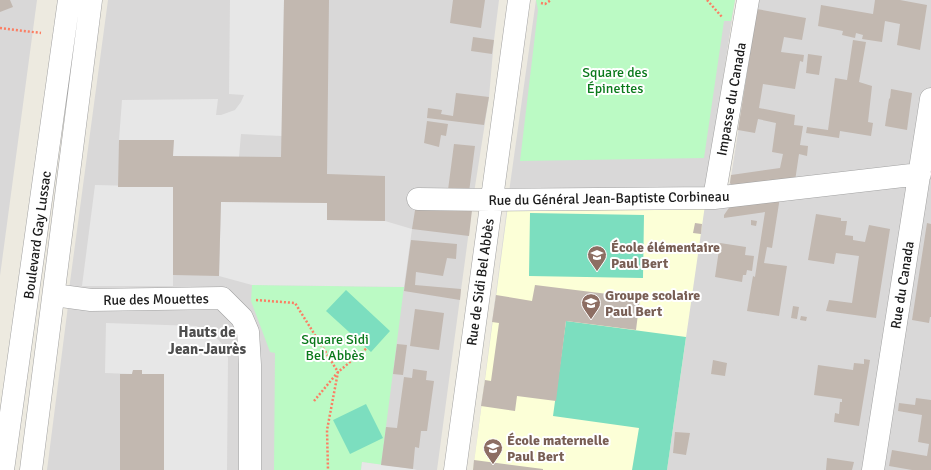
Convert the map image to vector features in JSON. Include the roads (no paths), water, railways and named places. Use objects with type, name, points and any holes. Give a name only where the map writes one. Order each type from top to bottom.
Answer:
[{"type":"street","name":"Boulevard Gay Lussac","points":[[4,470],[6,406],[65,35],[69,0]]},
{"type":"street","name":"Boulevard Gay Lussac","points":[[31,470],[91,0]]},
{"type":"street","name":"Rue de Sidi Bel Abbès","points":[[455,470],[519,0]]},
{"type":"street","name":"Impasse du Canada","points":[[714,198],[748,0]]},
{"type":"street","name":"Rue du Canada","points":[[873,470],[931,99]]},
{"type":"street","name":"Rue du Général Jean-Baptiste Corbineau","points":[[418,199],[491,200],[714,198],[920,174]]},
{"type":"street","name":"Rue des Mouettes","points":[[54,295],[91,300],[222,298],[242,318],[248,332],[250,365],[250,470]]},
{"type":"place","name":"École élémentaire Paul Bert","points":[[597,272]]},
{"type":"place","name":"Groupe scolaire Paul Bert","points":[[591,320]]},
{"type":"place","name":"École maternelle Paul Bert","points":[[493,465]]},
{"type":"district","name":"Hauts de Jean-Jaurès","points":[[207,340]]},
{"type":"park label","name":"Square des Épinettes","points":[[615,80]]},
{"type":"park label","name":"Square Sidi Bel Abbès","points":[[335,348]]}]
